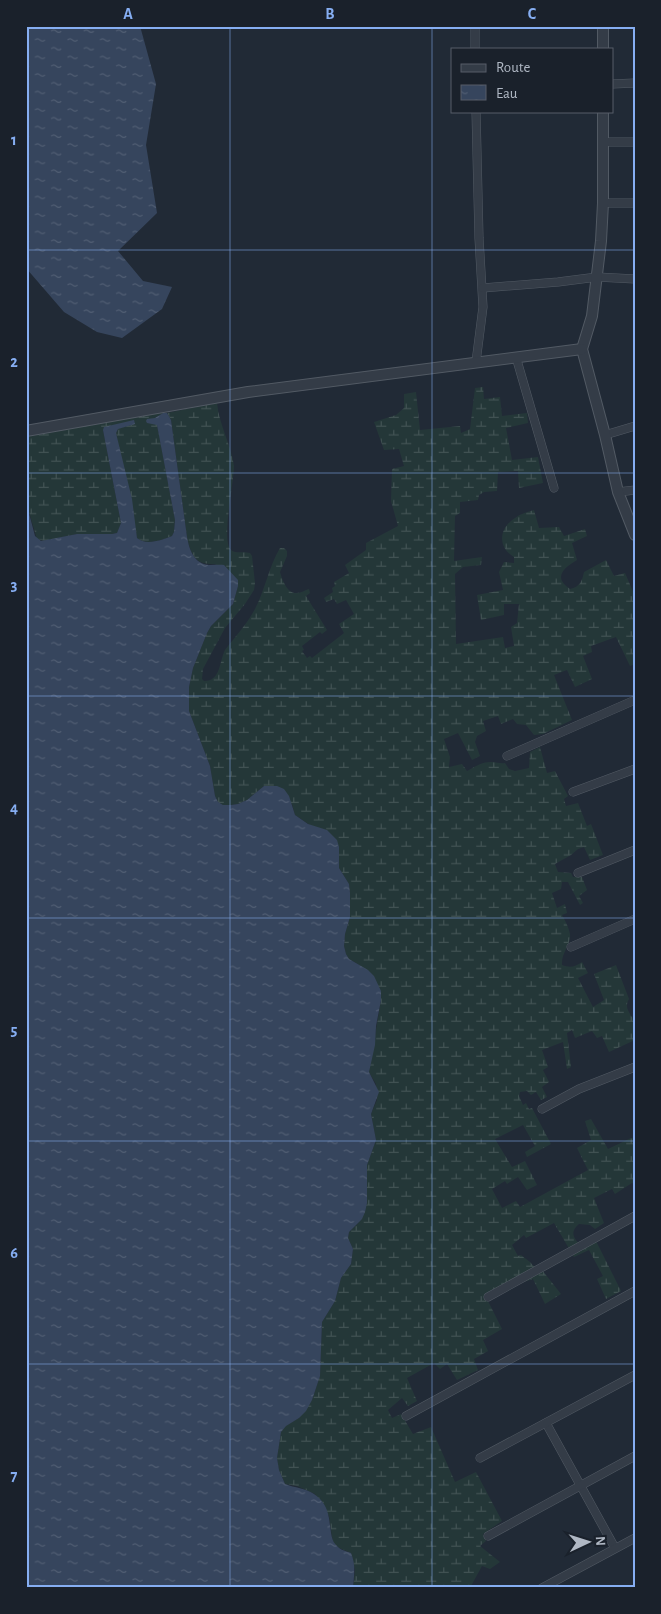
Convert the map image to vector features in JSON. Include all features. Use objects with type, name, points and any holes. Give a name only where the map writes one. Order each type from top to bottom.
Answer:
[{"type":"street","points":[[474,48],[475,26]]},
{"type":"street","points":[[603,48],[604,26]]},
{"type":"street","points":[[614,84],[635,83]]},
{"type":"street","points":[[476,112],[479,238],[483,307],[476,362]]},
{"type":"street","points":[[603,112],[601,241],[592,316],[582,349],[618,492],[635,534]]},
{"type":"street","points":[[603,142],[635,142]]},
{"type":"street","points":[[603,203],[635,203]]},
{"type":"street","points":[[483,288],[597,277],[635,279]]},
{"type":"street","points":[[26,431],[248,392],[582,349]]},
{"type":"street","points":[[516,357],[554,488]]},
{"type":"street","points":[[605,435],[635,426]]},
{"type":"street","points":[[618,492],[635,490]]},
{"type":"street","points":[[507,756],[635,700]]},
{"type":"street","points":[[573,792],[635,769]]},
{"type":"street","points":[[578,873],[635,850]]},
{"type":"street","points":[[571,947],[635,919]]},
{"type":"street","points":[[542,1109],[580,1089],[635,1067]]},
{"type":"street","points":[[488,1296],[634,1217]]},
{"type":"street","points":[[406,1416],[635,1292]]},
{"type":"street","points":[[480,1458],[635,1375]]},
{"type":"street","points":[[546,1422],[615,1548]]},
{"type":"street","points":[[488,1536],[635,1456]]},
{"type":"street","points":[[542,1588],[635,1538]]},
{"type":"green space","points":[[483,387],[484,399],[500,397],[502,416],[527,413],[528,423],[506,428],[512,460],[538,457],[543,483],[519,488],[518,471],[498,472],[497,491],[484,492],[479,495],[478,500],[460,502],[460,513],[455,516],[454,561],[482,557],[481,565],[463,567],[455,574],[456,644],[503,637],[505,648],[514,646],[511,627],[517,623],[519,604],[504,604],[504,615],[481,620],[477,595],[503,590],[499,572],[504,562],[514,563],[514,557],[505,548],[502,538],[503,532],[510,522],[517,517],[534,510],[539,528],[559,527],[564,536],[585,529],[587,536],[572,543],[577,560],[562,573],[562,581],[565,585],[570,589],[576,587],[581,581],[584,572],[606,560],[614,576],[625,573],[635,596],[635,604],[633,605],[635,608],[635,664],[630,666],[616,637],[591,646],[592,652],[583,656],[592,679],[575,687],[567,670],[554,675],[572,720],[543,734],[534,735],[526,725],[517,724],[513,719],[501,724],[498,716],[483,721],[486,731],[477,736],[475,742],[480,756],[472,760],[458,733],[444,739],[450,757],[449,767],[462,764],[467,771],[485,762],[505,763],[509,769],[515,771],[529,768],[530,752],[540,747],[547,773],[555,771],[568,796],[564,799],[566,806],[578,803],[587,826],[591,824],[603,855],[590,860],[584,847],[555,864],[558,872],[571,873],[573,877],[582,877],[587,890],[579,896],[583,903],[580,905],[568,882],[562,882],[561,889],[552,893],[557,908],[565,904],[567,913],[562,915],[570,934],[562,965],[572,966],[582,962],[588,973],[578,978],[593,1007],[604,1000],[594,974],[616,965],[629,999],[627,1009],[635,1025],[635,1040],[609,1052],[602,1036],[597,1038],[592,1031],[575,1038],[572,1030],[567,1033],[571,1067],[567,1069],[563,1042],[542,1050],[548,1067],[543,1070],[549,1082],[542,1087],[547,1097],[541,1100],[536,1092],[531,1095],[527,1091],[520,1092],[519,1096],[523,1105],[526,1103],[529,1109],[532,1108],[551,1144],[527,1157],[525,1152],[535,1146],[523,1125],[495,1139],[512,1167],[525,1161],[537,1185],[527,1190],[518,1177],[507,1184],[505,1181],[492,1189],[502,1208],[516,1201],[520,1207],[588,1170],[577,1148],[591,1140],[585,1121],[591,1119],[608,1149],[631,1138],[635,1139],[635,1185],[632,1183],[615,1194],[612,1189],[594,1198],[604,1223],[595,1229],[590,1225],[579,1224],[573,1233],[575,1239],[583,1248],[596,1241],[621,1291],[606,1299],[597,1279],[603,1276],[589,1250],[574,1257],[554,1223],[526,1238],[524,1235],[512,1245],[518,1256],[521,1255],[538,1271],[542,1270],[561,1294],[545,1304],[533,1279],[485,1295],[502,1329],[483,1340],[488,1351],[474,1359],[478,1370],[457,1380],[447,1364],[440,1369],[434,1363],[407,1378],[417,1401],[408,1406],[402,1398],[388,1410],[392,1418],[401,1414],[413,1434],[431,1427],[455,1482],[476,1472],[502,1521],[483,1534],[486,1541],[480,1546],[500,1562],[490,1569],[482,1566],[471,1586],[472,1588],[353,1588],[355,1570],[351,1553],[334,1544],[329,1516],[315,1494],[297,1486],[285,1484],[279,1470],[277,1458],[281,1432],[285,1426],[299,1418],[312,1400],[320,1376],[322,1322],[335,1301],[341,1278],[351,1264],[353,1249],[348,1238],[349,1232],[358,1223],[367,1203],[367,1165],[376,1140],[371,1114],[377,1100],[376,1084],[369,1072],[381,1000],[358,964],[349,959],[346,954],[344,946],[345,934],[350,917],[349,884],[339,868],[339,861],[313,827],[295,815],[292,804],[264,786],[247,800],[238,804],[223,805],[218,802],[215,796],[210,766],[189,711],[189,687],[193,668],[207,633],[211,626],[233,604],[238,586],[215,564],[198,561],[192,554],[187,537],[171,420],[167,413],[217,403],[234,466],[227,535],[228,544],[233,551],[250,553],[252,556],[254,590],[225,628],[203,669],[202,679],[204,681],[214,678],[217,674],[225,650],[255,609],[280,548],[284,548],[287,551],[287,556],[280,572],[286,586],[293,593],[300,593],[309,589],[310,593],[306,596],[327,630],[322,634],[320,632],[302,646],[304,650],[302,651],[307,658],[310,656],[312,658],[344,633],[339,624],[354,614],[346,600],[337,604],[334,599],[326,602],[324,598],[333,592],[334,582],[349,573],[345,565],[366,550],[366,543],[398,526],[391,501],[392,469],[404,466],[399,449],[384,450],[374,422],[396,415],[404,408],[404,394],[416,392],[420,430],[460,426],[461,433],[470,429],[475,388]]},
{"type":"green space","points":[[163,413],[155,418],[155,423],[157,424],[175,520],[172,536],[149,542],[137,538],[116,433],[118,429],[103,430],[121,523],[117,533],[77,534],[44,541],[37,539],[26,502],[26,437]]},
{"type":"water","points":[[26,26],[140,26],[156,84],[146,145],[157,213],[118,251],[143,281],[172,287],[162,309],[122,338],[97,332],[64,312],[26,268]]},
{"type":"water","points":[[167,413],[171,420],[187,537],[192,553],[197,560],[204,564],[224,565],[238,580],[233,604],[211,626],[207,633],[193,668],[189,687],[189,711],[210,766],[215,796],[218,802],[223,805],[238,804],[247,800],[264,786],[277,786],[284,789],[289,796],[295,815],[308,824],[327,830],[337,840],[339,868],[349,884],[350,893],[350,917],[344,946],[346,954],[349,959],[368,970],[374,976],[381,991],[375,1045],[369,1072],[379,1092],[371,1114],[376,1140],[367,1165],[367,1203],[365,1212],[362,1219],[349,1232],[348,1238],[353,1249],[351,1264],[341,1278],[335,1301],[322,1322],[320,1376],[312,1400],[306,1411],[281,1432],[277,1458],[279,1470],[285,1484],[311,1492],[326,1507],[334,1542],[340,1548],[351,1553],[353,1557],[353,1588],[26,1588],[26,548],[29,540],[26,529],[26,502],[35,536],[41,541],[77,534],[117,533],[121,523],[103,430],[104,427],[134,420],[135,424],[118,429],[116,433],[132,499],[137,538],[149,542],[172,536],[175,520],[157,425],[147,423],[146,421]]}]
